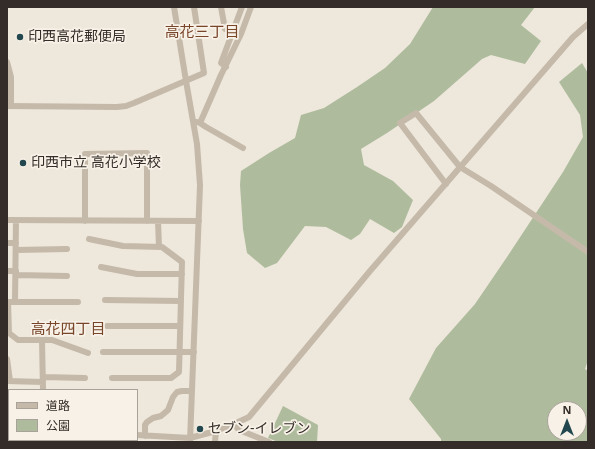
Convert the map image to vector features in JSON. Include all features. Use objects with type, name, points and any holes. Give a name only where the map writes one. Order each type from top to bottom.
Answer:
[{"type":"street","points":[[174,7],[197,144],[200,185],[190,440]]},
{"type":"street","points":[[7,62],[11,77],[9,106],[109,107],[134,104],[204,73],[194,7]]},
{"type":"street","points":[[221,7],[225,28],[233,32]]},
{"type":"street","points":[[226,67],[221,63],[242,7]]},
{"type":"street","points":[[200,123],[241,34],[251,7]]},
{"type":"street","points":[[138,435],[190,440],[234,424],[248,417],[370,271],[573,37],[588,24]]},
{"type":"street","points":[[446,184],[400,123],[416,113],[460,167],[491,186],[588,252]]},
{"type":"street","points":[[193,122],[200,123],[243,148]]},
{"type":"street","points":[[85,221],[85,154],[147,153],[147,221]]},
{"type":"street","points":[[7,220],[199,221]]},
{"type":"street","points":[[15,302],[16,220]]},
{"type":"street","points":[[158,221],[159,247]]},
{"type":"street","points":[[89,239],[123,246],[162,247],[182,262],[178,372],[171,378],[112,378]]},
{"type":"street","points":[[7,243],[16,246],[66,249]]},
{"type":"street","points":[[101,268],[137,274],[182,274]]},
{"type":"street","points":[[7,271],[16,273],[67,276]]},
{"type":"street","points":[[106,300],[181,301]]},
{"type":"street","points":[[78,302],[7,302],[8,329],[9,333],[18,340],[52,340],[88,353]]},
{"type":"street","points":[[107,326],[180,326]]},
{"type":"street","points":[[42,340],[43,389]]},
{"type":"street","points":[[103,352],[194,352]]},
{"type":"street","points":[[7,359],[9,381],[85,378]]},
{"type":"street","points":[[145,436],[145,424],[153,418],[161,416],[168,410],[177,392],[192,391]]},
{"type":"street","points":[[234,424],[239,430],[257,440],[269,442]]},
{"type":"street","points":[[215,442],[216,431]]},
{"type":"green space","points":[[433,7],[535,7],[521,25],[541,41],[525,64],[491,55],[482,59],[434,101],[361,149],[364,165],[393,181],[413,200],[402,227],[394,233],[370,219],[360,234],[351,240],[326,227],[305,226],[277,263],[265,268],[247,253],[243,229],[240,185],[241,171],[295,138],[301,115],[324,108],[385,68],[410,44]]},
{"type":"green space","points":[[582,63],[588,73],[588,360],[585,369],[588,371],[588,442],[441,442],[441,439],[409,399],[436,348],[475,304],[563,172],[583,137],[580,115],[559,82]]},
{"type":"green space","points":[[283,406],[318,425],[317,442],[278,442],[268,438]]},
{"type":"place","name":"印西高花郵便局","points":[[20,37]]},
{"type":"place","name":"印西市立 高花小学校","points":[[23,163]]},
{"type":"place","name":"セブン-イレブン","points":[[200,429]]},
{"type":"district","name":"高花三丁目","points":[[202,33]]},
{"type":"district","name":"高花四丁目","points":[[68,330]]}]
